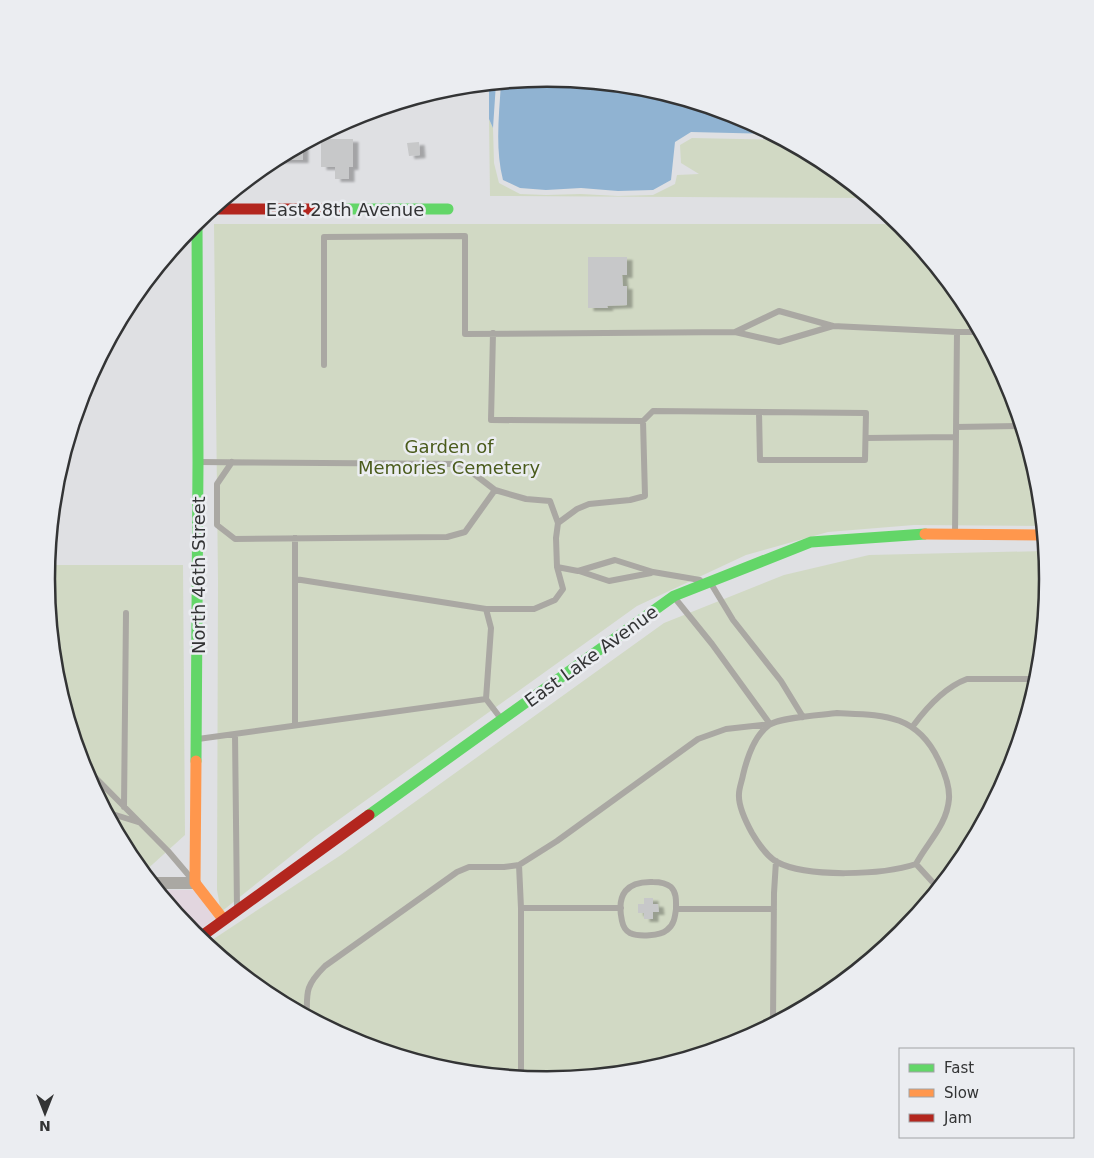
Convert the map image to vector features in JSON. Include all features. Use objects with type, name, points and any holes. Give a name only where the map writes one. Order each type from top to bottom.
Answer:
[{"type":"street","name":"East 28th Avenue","points":[[224,208],[448,209]]},
{"type":"street","name":"North 46th Street","points":[[195,883],[198,462],[197,233]]},
{"type":"street","name":"East Lake Avenue","points":[[205,933],[674,596],[811,542],[912,534],[1037,535]]},
{"type":"street","points":[[160,883],[195,883],[223,919]]},
{"type":"lane","points":[[324,365],[324,237],[465,236],[465,334],[735,332],[779,342],[833,326]]},
{"type":"lane","points":[[735,332],[779,311],[833,326],[972,332]]},
{"type":"lane","points":[[955,534],[957,332]]},
{"type":"lane","points":[[493,333],[491,420],[643,422]]},
{"type":"lane","points":[[558,523],[577,509],[589,504],[630,500],[646,496],[643,422],[652,411],[759,412],[866,413],[865,460],[760,460],[759,412]]},
{"type":"lane","points":[[956,427],[1014,426]]},
{"type":"lane","points":[[866,438],[956,437]]},
{"type":"lane","points":[[198,462],[461,464],[495,490],[526,499],[550,501],[558,523],[556,538],[557,567],[563,589],[555,600],[534,609],[486,609],[295,579]]},
{"type":"lane","points":[[232,462],[217,484],[217,525],[236,539],[447,537],[465,532],[495,490]]},
{"type":"lane","points":[[295,538],[295,725]]},
{"type":"lane","points":[[578,571],[615,560],[653,572],[710,582],[733,620],[781,680],[803,717]]},
{"type":"lane","points":[[557,567],[578,571],[609,581],[653,572]]},
{"type":"lane","points":[[674,596],[712,644],[770,724]]},
{"type":"lane","points":[[486,609],[491,628],[486,698],[502,720]]},
{"type":"lane","points":[[124,807],[126,613]]},
{"type":"lane","points":[[913,726],[939,696],[957,683],[967,679],[1029,679]]},
{"type":"lane","points":[[196,739],[486,698]]},
{"type":"lane","points":[[307,1008],[307,990],[312,978],[325,966],[457,872],[469,867],[519,865],[557,841],[698,739],[726,728],[770,724],[803,717],[837,713],[895,718],[913,726],[927,738],[933,748],[947,782],[949,800],[942,822],[916,864],[885,870],[827,873],[804,871],[776,862],[761,847],[748,827],[738,794],[746,764],[757,738],[770,724]]},
{"type":"lane","points":[[235,734],[237,910]]},
{"type":"lane","points":[[98,781],[168,851],[195,883]]},
{"type":"lane","points":[[116,815],[139,822]]},
{"type":"lane","points":[[774,1015],[776,862]]},
{"type":"lane","points":[[916,864],[934,883]]},
{"type":"lane","points":[[519,865],[521,908],[521,1070]]},
{"type":"lane","points":[[639,882],[662,882],[672,888],[676,898],[676,909],[674,922],[668,930],[660,934],[631,934],[625,929],[622,920],[623,893],[630,886],[639,882]]},
{"type":"lane","points":[[521,908],[621,908]]},
{"type":"lane","points":[[676,909],[774,908]]},
{"type":"shaded area","points":[[166,890],[193,890],[215,918],[201,929]]},
{"type":"green space","points":[[489,119],[493,128],[494,163],[499,183],[520,194],[653,195],[675,184],[677,175],[699,174],[681,163],[680,145],[692,138],[768,140],[820,170],[858,198],[490,196]]},
{"type":"green space","name":"Garden of Memories Cemetery","points":[[214,224],[887,224],[937,279],[973,333],[988,361],[1013,421],[1030,483],[1036,526],[914,525],[828,532],[746,555],[637,606],[316,836],[221,912],[217,890],[218,581]]},
{"type":"green space","points":[[1038,551],[1038,611],[1030,675],[1013,737],[1002,767],[973,825],[937,879],[895,927],[871,949],[847,969],[793,1005],[735,1034],[705,1045],[643,1062],[579,1070],[547,1071],[483,1067],[451,1062],[389,1045],[329,1020],[274,988],[247,969],[213,940],[341,855],[664,623],[784,575],[869,555]]},
{"type":"green space","points":[[55,565],[183,565],[185,835],[149,868],[121,825],[106,797],[81,737],[64,675],[56,611]]},
{"type":"water","points":[[547,87],[611,91],[643,96],[705,113],[756,134],[691,132],[675,142],[671,180],[653,190],[618,191],[581,188],[546,190],[520,188],[503,180],[498,132],[501,89]]},
{"type":"water","points":[[489,90],[496,90],[493,128],[489,119]]},
{"type":"building","points":[[327,139],[353,139],[353,167],[349,167],[349,179],[335,179],[335,167],[321,167],[321,142]]},
{"type":"building","points":[[419,142],[420,155],[409,156],[407,143]]},
{"type":"building","points":[[303,152],[303,160],[290,160]]},
{"type":"building","points":[[588,257],[627,257],[627,275],[622,275],[623,286],[627,286],[627,305],[607,306],[608,308],[588,308]]},
{"type":"building","points":[[644,898],[653,898],[653,904],[658,904],[659,912],[653,912],[653,919],[644,919],[644,913],[638,913],[638,904],[644,904]]},
{"type":"traffic: fast","points":[[337,209],[448,209]]},
{"type":"traffic: fast","points":[[196,761],[197,233]]},
{"type":"traffic: fast","points":[[369,815],[674,596],[811,542],[925,534]]},
{"type":"traffic: slow","points":[[925,534],[1037,535]]},
{"type":"traffic: slow","points":[[196,761],[195,883],[223,919]]},
{"type":"traffic: jam","points":[[223,209],[337,209]]},
{"type":"traffic: jam","points":[[206,933],[369,815]]}]
